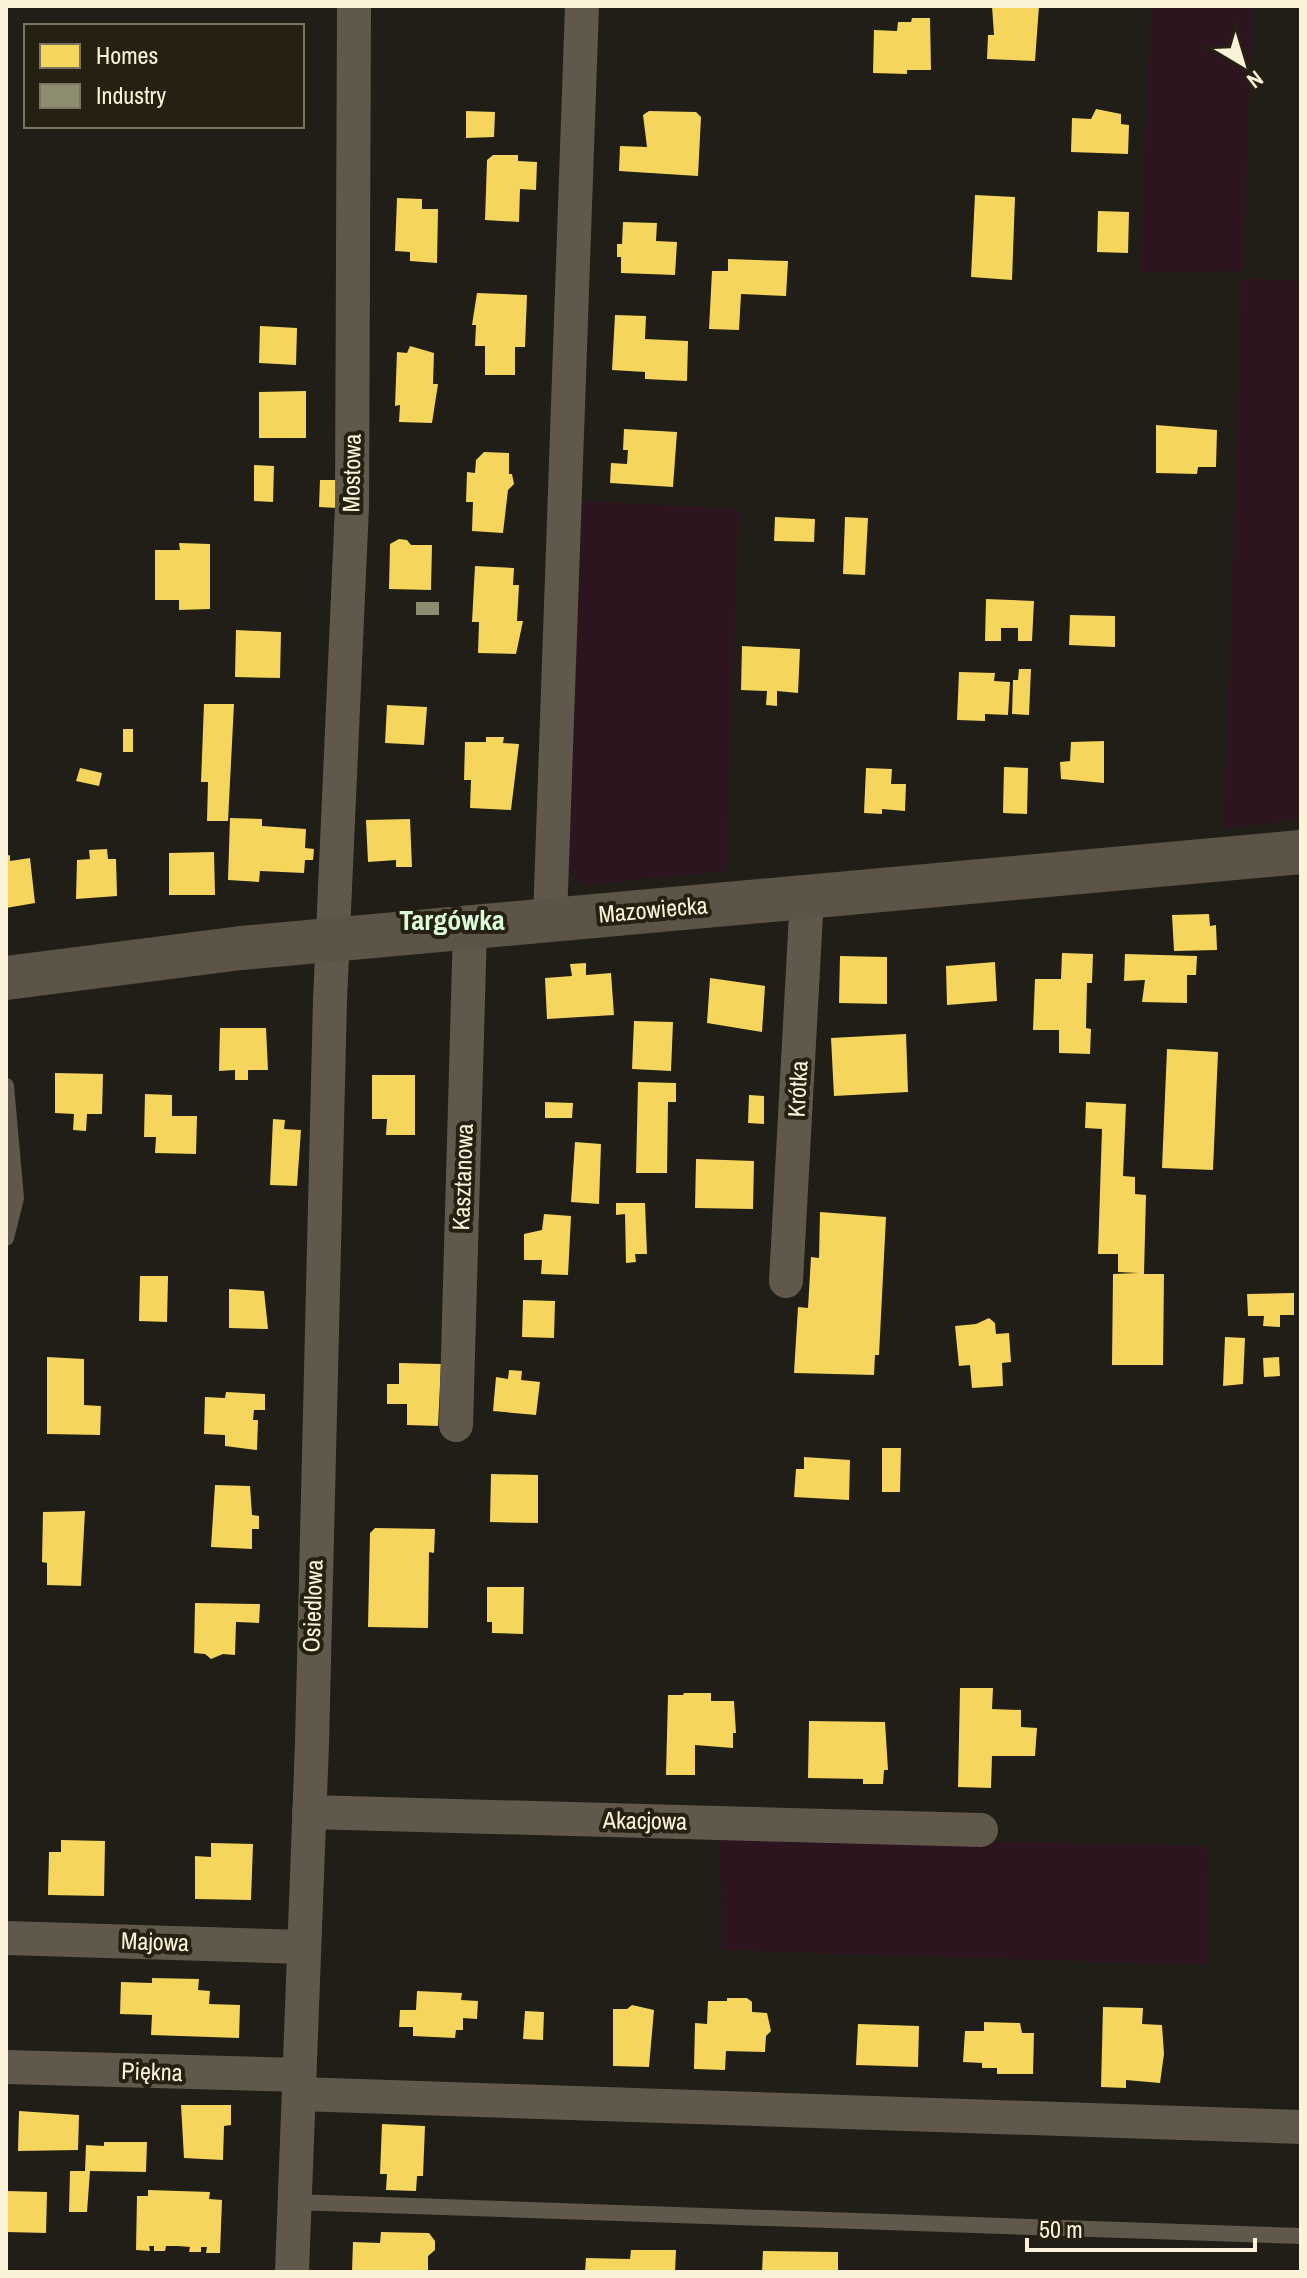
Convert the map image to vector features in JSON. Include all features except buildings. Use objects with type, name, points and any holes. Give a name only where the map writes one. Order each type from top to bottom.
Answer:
[{"type":"street","name":"Mostowa","points":[[334,939],[352,506],[354,6]]},
{"type":"street","points":[[550,919],[582,6]]},
{"type":"street","name":"Mazowiecka","points":[[6,978],[148,957],[1301,852]]},
{"type":"street","name":"Krótka","points":[[786,1281],[807,896]]},
{"type":"street","name":"Kasztanowa","points":[[456,1425],[470,928]]},
{"type":"street","name":"Osiedlowa","points":[[292,2272],[309,1812],[334,939]]},
{"type":"street","name":"Akacjowa","points":[[309,1812],[981,1830]]},
{"type":"street","name":"Majowa","points":[[6,1938],[303,1947]]},
{"type":"street","name":"Piękna","points":[[6,2067],[299,2084],[1301,2127]]},
{"type":"lane","points":[[6,1086],[16,1198],[6,1238]]},
{"type":"lane","points":[[293,2202],[1301,2236]]},
{"type":"shaded area","points":[[1151,6],[1252,6],[1243,271],[1140,272]]},
{"type":"shaded area","points":[[1242,278],[1301,281],[1301,819],[1224,829]]},
{"type":"shaded area","points":[[582,501],[739,509],[725,871],[582,885],[562,860]]},
{"type":"shaded area","points":[[720,1836],[1207,1846],[1206,1965],[722,1950]]},
{"type":"district","name":"Targówka","points":[[452,920]]}]
